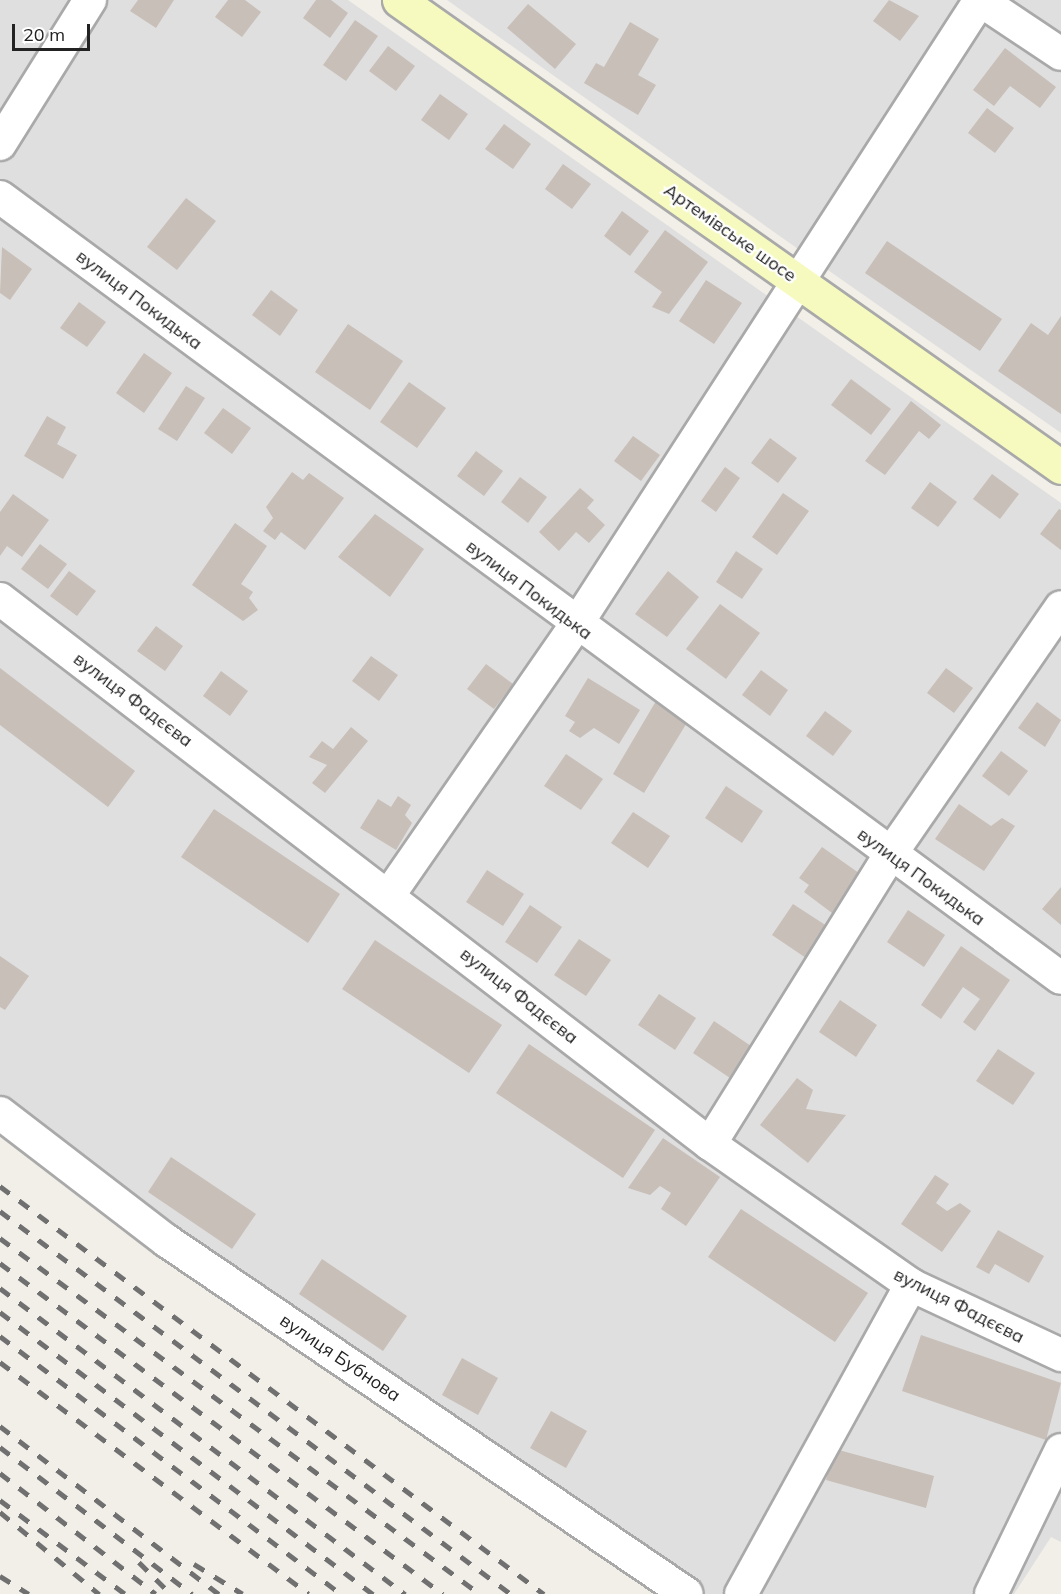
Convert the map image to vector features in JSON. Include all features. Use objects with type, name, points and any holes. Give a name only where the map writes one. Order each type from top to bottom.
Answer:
[{"type":"main road","name":"Артемівське шосе","points":[[399,0],[1061,467]]},
{"type":"street","points":[[0,144],[90,0]]},
{"type":"street","points":[[389,895],[576,625],[801,283],[980,0],[1061,54]]},
{"type":"street","name":"вулиця Покидька","points":[[0,197],[576,625],[1061,978]]},
{"type":"street","name":"вулиця Фадєєва","points":[[0,599],[389,895],[710,1144],[911,1285],[1061,1355]]},
{"type":"street","points":[[710,1144],[890,855],[1061,607]]},
{"type":"street","name":"вулиця Бубнова","points":[[0,1113],[167,1241],[687,1594]]},
{"type":"street","points":[[741,1594],[911,1285]]},
{"type":"street","points":[[990,1594],[1061,1450]]},
{"type":"shaded area","points":[[0,0],[348,0],[1061,503],[1061,1542],[1051,1537],[1014,1594],[703,1594],[0,1132]]},
{"type":"shaded area","points":[[447,0],[1061,0],[1061,433],[815,261]]},
{"type":"building","points":[[138,0],[174,0],[156,28],[130,11]]},
{"type":"building","points":[[228,0],[245,0],[261,12],[242,37],[215,17]]},
{"type":"building","points":[[316,0],[331,0],[348,13],[330,38],[303,18]]},
{"type":"building","points":[[889,0],[919,16],[900,41],[873,21]]},
{"type":"building","points":[[528,4],[576,44],[555,69],[507,28]]},
{"type":"building","points":[[355,20],[378,36],[346,81],[323,65]]},
{"type":"building","points":[[630,22],[659,39],[638,75],[656,85],[638,115],[584,83],[596,63],[604,67]]},
{"type":"building","points":[[388,46],[415,66],[396,91],[369,71]]},
{"type":"building","points":[[1005,48],[1056,87],[1040,108],[1010,86],[994,106],[973,90]]},
{"type":"building","points":[[440,94],[468,114],[449,140],[421,120]]},
{"type":"building","points":[[987,108],[1014,128],[995,153],[968,133]]},
{"type":"building","points":[[504,124],[531,144],[513,169],[485,149]]},
{"type":"building","points":[[563,164],[591,184],[572,209],[545,189]]},
{"type":"building","points":[[186,198],[216,221],[177,270],[147,247]]},
{"type":"building","points":[[622,211],[649,231],[630,256],[604,236]]},
{"type":"building","points":[[665,230],[708,262],[669,314],[652,307],[662,292],[634,272]]},
{"type":"building","points":[[887,241],[1002,319],[980,351],[865,273]]},
{"type":"building","points":[[2,247],[32,269],[10,300],[0,293]]},
{"type":"building","points":[[706,280],[742,303],[714,344],[679,321]]},
{"type":"building","points":[[271,290],[298,310],[280,336],[252,315]]},
{"type":"building","points":[[79,302],[106,322],[87,347],[60,328]]},
{"type":"building","points":[[1061,316],[1061,414],[998,371],[1031,323],[1048,335]]},
{"type":"building","points":[[348,324],[403,361],[370,410],[315,372]]},
{"type":"building","points":[[144,353],[172,373],[144,413],[116,393]]},
{"type":"building","points":[[851,379],[891,409],[871,435],[831,405]]},
{"type":"building","points":[[409,382],[446,408],[417,448],[380,422]]},
{"type":"building","points":[[186,386],[205,398],[177,441],[158,429]]},
{"type":"building","points":[[911,401],[941,425],[929,439],[919,431],[885,475],[865,461]]},
{"type":"building","points":[[223,408],[251,428],[232,454],[204,433]]},
{"type":"building","points":[[47,416],[66,427],[57,444],[77,455],[63,479],[24,456]]},
{"type":"building","points":[[633,436],[660,455],[641,481],[614,461]]},
{"type":"building","points":[[770,438],[797,458],[778,483],[751,463]]},
{"type":"building","points":[[476,451],[503,471],[484,496],[457,476]]},
{"type":"building","points":[[725,467],[740,478],[716,512],[701,501]]},
{"type":"building","points":[[292,472],[303,480],[309,473],[344,498],[305,550],[281,532],[275,540],[263,531],[273,518],[266,507]]},
{"type":"building","points":[[992,474],[1019,494],[1000,519],[973,499]]},
{"type":"building","points":[[520,477],[547,497],[528,523],[501,502]]},
{"type":"building","points":[[930,482],[957,502],[938,527],[911,508]]},
{"type":"building","points":[[580,488],[594,500],[587,508],[605,525],[589,543],[576,532],[559,551],[539,532]]},
{"type":"building","points":[[783,493],[809,511],[777,555],[752,537]]},
{"type":"building","points":[[13,494],[49,520],[22,557],[7,546],[0,556],[0,512]]},
{"type":"building","points":[[1059,509],[1061,510],[1061,550],[1040,534]]},
{"type":"building","points":[[375,514],[424,549],[390,597],[338,557]]},
{"type":"building","points":[[235,523],[267,546],[241,584],[253,592],[249,598],[258,610],[243,621],[192,585]]},
{"type":"building","points":[[40,544],[67,564],[48,589],[21,569]]},
{"type":"building","points":[[736,551],[763,569],[742,599],[716,582]]},
{"type":"building","points":[[69,571],[96,591],[77,616],[50,596]]},
{"type":"building","points":[[668,571],[699,597],[667,637],[635,614]]},
{"type":"building","points":[[720,604],[760,633],[726,679],[686,649]]},
{"type":"building","points":[[156,626],[183,646],[165,671],[137,651]]},
{"type":"building","points":[[371,656],[398,675],[379,701],[352,681]]},
{"type":"building","points":[[486,664],[513,684],[494,709],[467,689]]},
{"type":"building","points":[[0,668],[135,771],[108,807],[0,725]]},
{"type":"building","points":[[946,668],[973,688],[954,713],[927,693]]},
{"type":"building","points":[[761,670],[788,690],[770,716],[742,695]]},
{"type":"building","points":[[221,671],[248,691],[230,716],[203,696]]},
{"type":"building","points":[[588,678],[640,710],[619,744],[594,728],[580,738],[569,731],[575,722],[565,716]]},
{"type":"building","points":[[656,701],[688,721],[644,793],[613,774]]},
{"type":"building","points":[[1037,702],[1061,720],[1045,747],[1018,728]]},
{"type":"building","points":[[825,711],[852,731],[833,756],[806,736]]},
{"type":"building","points":[[351,727],[368,741],[325,793],[312,783],[327,765],[309,757],[322,741],[333,749]]},
{"type":"building","points":[[1001,751],[1028,771],[1009,796],[982,776]]},
{"type":"building","points":[[566,754],[603,779],[581,810],[544,786]]},
{"type":"building","points":[[726,786],[763,811],[742,843],[705,818]]},
{"type":"building","points":[[398,796],[411,805],[405,815],[412,823],[396,850],[360,828],[378,799],[391,807]]},
{"type":"building","points":[[959,804],[991,826],[1002,818],[1015,826],[984,871],[935,839]]},
{"type":"building","points":[[214,809],[340,894],[308,943],[181,857]]},
{"type":"building","points":[[633,812],[670,836],[648,868],[611,843]]},
{"type":"building","points":[[822,847],[866,878],[846,906],[840,901],[832,913],[804,892],[809,885],[799,878]]},
{"type":"building","points":[[487,870],[524,894],[503,926],[466,902]]},
{"type":"building","points":[[1061,887],[1061,925],[1042,909]]},
{"type":"building","points":[[793,904],[830,928],[809,960],[772,935]]},
{"type":"building","points":[[530,905],[562,927],[537,963],[505,942]]},
{"type":"building","points":[[908,910],[945,935],[924,967],[887,942]]},
{"type":"building","points":[[579,939],[611,960],[586,996],[554,975]]},
{"type":"building","points":[[375,940],[502,1025],[469,1073],[342,989]]},
{"type":"building","points":[[961,946],[1010,980],[975,1031],[963,1022],[980,999],[963,987],[941,1019],[921,1005]]},
{"type":"building","points":[[0,956],[29,976],[5,1010],[0,1007]]},
{"type":"building","points":[[659,994],[696,1018],[675,1050],[638,1025]]},
{"type":"building","points":[[840,1000],[877,1025],[856,1057],[819,1032]]},
{"type":"building","points":[[714,1021],[751,1046],[730,1078],[693,1053]]},
{"type":"building","points":[[529,1044],[655,1130],[623,1178],[496,1093]]},
{"type":"building","points":[[998,1049],[1035,1073],[1013,1105],[976,1081]]},
{"type":"building","points":[[797,1078],[813,1090],[806,1109],[846,1115],[808,1163],[760,1125]]},
{"type":"building","points":[[663,1138],[720,1177],[686,1226],[661,1209],[671,1193],[660,1186],[650,1195],[628,1188]]},
{"type":"building","points":[[171,1157],[256,1214],[232,1249],[148,1192]]},
{"type":"building","points":[[935,1175],[949,1184],[936,1203],[947,1211],[960,1203],[971,1211],[942,1252],[901,1224]]},
{"type":"building","points":[[741,1209],[868,1293],[835,1342],[708,1257]]},
{"type":"building","points":[[998,1230],[1044,1256],[1029,1283],[995,1264],[989,1274],[976,1267]]},
{"type":"building","points":[[322,1259],[407,1316],[383,1351],[299,1294]]},
{"type":"building","points":[[921,1335],[1061,1383],[1046,1440],[902,1391]]},
{"type":"building","points":[[462,1358],[498,1378],[478,1415],[442,1395]]},
{"type":"building","points":[[551,1411],[587,1431],[566,1468],[530,1448]]},
{"type":"building","points":[[835,1449],[934,1476],[926,1508],[826,1480]]},
{"type":"railway","points":[[0,1186],[544,1594]]},
{"type":"railway","points":[[0,1211],[511,1594]]},
{"type":"railway","points":[[0,1238],[480,1594]]},
{"type":"railway","points":[[0,1263],[443,1594]]},
{"type":"railway","points":[[0,1288],[405,1594]]},
{"type":"railway","points":[[0,1312],[373,1594]]},
{"type":"railway","points":[[0,1336],[341,1594]]},
{"type":"railway","points":[[0,1362],[309,1594]]},
{"type":"railway","points":[[0,1426],[219,1594]]},
{"type":"railway","points":[[0,1447],[192,1594]]},
{"type":"railway","points":[[0,1473],[156,1594]]},
{"type":"railway","points":[[0,1500],[125,1594]]},
{"type":"railway","points":[[0,1512],[99,1594]]},
{"type":"railway","points":[[139,1562],[171,1594]]},
{"type":"railway","points":[[194,1564],[243,1594]]},
{"type":"railway","points":[[0,1576],[29,1594]]}]
